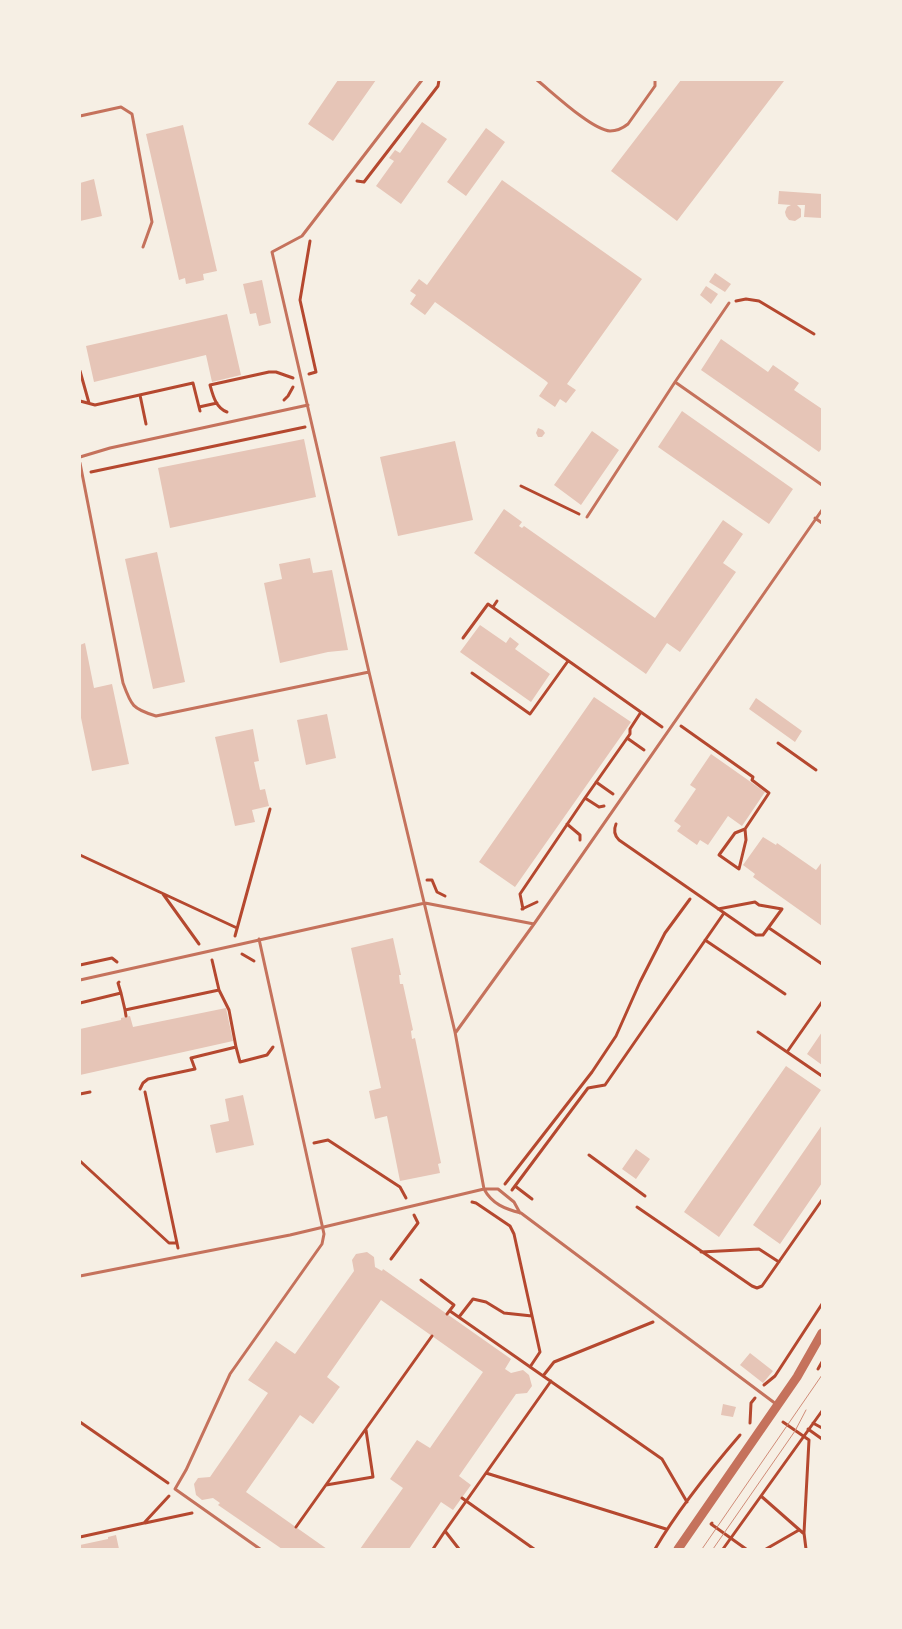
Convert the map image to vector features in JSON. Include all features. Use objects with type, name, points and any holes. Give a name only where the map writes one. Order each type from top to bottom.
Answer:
[{"type":"street","points":[[678,1549],[798,1377],[822,1333]]},
{"type":"lane","points":[[422,80],[302,236],[272,252],[302,376],[368,672],[455,1032],[484,1190],[489,1198],[504,1209],[521,1213]]},
{"type":"lane","points":[[537,80],[596,127],[608,131],[623,128],[628,124],[655,86],[655,80]]},
{"type":"lane","points":[[80,116],[121,107],[132,114],[152,222],[143,246]]},
{"type":"lane","points":[[587,517],[728,303]]},
{"type":"lane","points":[[675,382],[822,485]]},
{"type":"lane","points":[[80,457],[110,448],[308,405]]},
{"type":"lane","points":[[80,463],[123,683],[130,702],[142,712],[156,716],[368,672]]},
{"type":"lane","points":[[455,1032],[656,751],[822,510]]},
{"type":"lane","points":[[816,518],[822,523]]},
{"type":"lane","points":[[80,980],[425,902],[534,924]]},
{"type":"lane","points":[[259,939],[324,1234],[322,1244],[230,1374],[186,1470],[175,1489],[260,1549]]},
{"type":"lane","points":[[80,1276],[290,1236],[484,1190],[498,1189],[514,1202],[521,1213],[778,1406]]},
{"type":"path","points":[[353,180],[364,182],[438,86],[439,80]]},
{"type":"path","points":[[302,376],[316,372],[300,300],[312,234]]},
{"type":"path","points":[[728,303],[746,299],[759,301],[814,334]]},
{"type":"path","points":[[80,371],[89,403]]},
{"type":"path","points":[[230,413],[224,411],[217,403],[210,385],[276,372],[294,378],[292,391],[283,401]]},
{"type":"path","points":[[80,401],[95,405],[193,383],[199,409],[217,403]]},
{"type":"path","points":[[140,395],[146,424]]},
{"type":"path","points":[[82,474],[312,425]]},
{"type":"path","points":[[521,486],[587,517]]},
{"type":"path","points":[[493,607],[497,601]]},
{"type":"path","points":[[463,638],[488,604],[668,732]]},
{"type":"path","points":[[472,673],[530,714],[568,660]]},
{"type":"path","points":[[542,898],[532,905],[521,909],[520,894],[628,738],[630,729],[641,712]]},
{"type":"path","points":[[675,722],[753,777],[752,780],[769,793],[745,829],[735,833],[719,855],[738,868],[746,840],[745,829]]},
{"type":"path","points":[[656,733],[660,726]]},
{"type":"path","points":[[628,738],[644,750]]},
{"type":"path","points":[[778,743],[816,770]]},
{"type":"path","points":[[639,757],[647,746],[656,751]]},
{"type":"path","points":[[596,782],[614,794]]},
{"type":"path","points":[[610,800],[619,787]]},
{"type":"path","points":[[585,798],[599,807],[606,805]]},
{"type":"path","points":[[232,945],[270,809]]},
{"type":"path","points":[[568,824],[580,834],[580,842]]},
{"type":"path","points":[[616,824],[614,832],[619,840],[718,909],[756,934],[763,935],[782,909],[759,906],[755,902],[718,909]]},
{"type":"path","points":[[80,855],[237,928]]},
{"type":"path","points":[[420,881],[432,880],[437,892],[451,897]]},
{"type":"path","points":[[163,894],[205,951]]},
{"type":"path","points":[[504,1185],[592,1072],[616,1036],[640,982],[665,933],[690,899]]},
{"type":"path","points":[[507,1197],[588,1088],[605,1086],[724,913]]},
{"type":"path","points":[[769,928],[822,964]]},
{"type":"path","points":[[705,940],[785,994]]},
{"type":"path","points":[[241,954],[250,958],[258,968]]},
{"type":"path","points":[[203,962],[222,958]]},
{"type":"path","points":[[212,960],[219,990],[229,1010],[240,1062],[267,1055],[273,1048],[271,1039]]},
{"type":"path","points":[[121,980],[118,983],[126,1016]]},
{"type":"path","points":[[125,1010],[219,990]]},
{"type":"path","points":[[80,1003],[121,993]]},
{"type":"path","points":[[787,1052],[822,1002]]},
{"type":"path","points":[[758,1032],[822,1076]]},
{"type":"path","points":[[140,1089],[148,1079],[195,1069],[192,1058],[236,1047]]},
{"type":"path","points":[[80,1094],[90,1092]]},
{"type":"path","points":[[145,1092],[180,1256]]},
{"type":"path","points":[[303,1145],[328,1140],[400,1187],[418,1223],[391,1260]]},
{"type":"path","points":[[589,1155],[645,1196]]},
{"type":"path","points":[[80,1160],[169,1243],[177,1243]]},
{"type":"path","points":[[515,1186],[532,1199]]},
{"type":"path","points":[[637,1207],[757,1288],[762,1286],[822,1200]]},
{"type":"path","points":[[491,1213],[510,1226],[514,1234],[540,1352],[530,1367]]},
{"type":"path","points":[[701,1252],[759,1249],[779,1262]]},
{"type":"path","points":[[421,1280],[454,1305],[448,1313],[459,1317],[662,1459],[687,1502]]},
{"type":"path","points":[[459,1317],[472,1299],[486,1302],[504,1314],[532,1316]]},
{"type":"path","points":[[767,1382],[775,1376],[822,1304]]},
{"type":"path","points":[[544,1376],[554,1362],[662,1318]]},
{"type":"path","points":[[296,1527],[432,1336]]},
{"type":"path","points":[[433,1549],[550,1381]]},
{"type":"path","points":[[655,1549],[666,1529],[720,1458],[750,1423],[751,1403]]},
{"type":"path","points":[[723,1549],[822,1411]]},
{"type":"path","points":[[80,1422],[175,1489],[144,1523]]},
{"type":"path","points":[[783,1422],[809,1440],[804,1533],[806,1549]]},
{"type":"path","points":[[813,1423],[822,1428]]},
{"type":"path","points":[[808,1429],[822,1439]]},
{"type":"path","points":[[326,1485],[373,1477],[366,1430]]},
{"type":"path","points":[[486,1473],[666,1529]]},
{"type":"path","points":[[760,1496],[804,1533]]},
{"type":"path","points":[[462,1498],[534,1549]]},
{"type":"path","points":[[80,1537],[205,1511]]},
{"type":"path","points":[[715,1519],[711,1524],[746,1549]]},
{"type":"path","points":[[766,1549],[799,1530]]},
{"type":"path","points":[[445,1531],[459,1549]]},
{"type":"path","points":[[728,1543],[729,1549]]},
{"type":"building","points":[[338,80],[376,80],[333,141],[308,124]]},
{"type":"building","points":[[681,80],[784,81],[677,221],[611,171]]},
{"type":"building","points":[[422,122],[447,139],[401,204],[376,186],[394,161],[389,158],[395,150],[400,153]]},
{"type":"building","points":[[183,125],[217,271],[203,274],[204,280],[186,284],[185,278],[179,280],[146,134]]},
{"type":"building","points":[[486,128],[505,142],[466,196],[447,182]]},
{"type":"building","points":[[94,179],[102,216],[80,221],[80,183]]},
{"type":"building","points":[[502,180],[642,279],[567,384],[576,390],[566,403],[560,399],[555,407],[539,396],[548,383],[546,381],[435,302],[425,315],[410,304],[416,295],[410,291],[419,279],[427,285]]},
{"type":"building","points":[[779,191],[822,194],[822,218],[804,217],[805,205],[797,205],[801,209],[801,217],[795,221],[789,220],[785,212],[787,207],[791,205],[778,204]]},
{"type":"building","points":[[715,273],[731,284],[725,292],[709,282]]},
{"type":"building","points":[[262,280],[271,323],[259,326],[256,313],[250,314],[243,284]]},
{"type":"building","points":[[706,286],[718,294],[711,304],[700,295]]},
{"type":"building","points":[[227,314],[241,375],[212,382],[206,355],[94,382],[86,346]]},
{"type":"building","points":[[721,339],[768,372],[773,365],[799,383],[794,390],[822,409],[822,448],[819,452],[701,370]]},
{"type":"building","points":[[682,411],[793,489],[769,524],[658,447]]},
{"type":"building","points":[[538,428],[545,433],[542,437],[538,437],[536,433]]},
{"type":"building","points":[[592,431],[619,450],[581,505],[554,485]]},
{"type":"building","points":[[304,439],[316,497],[170,528],[158,468]]},
{"type":"building","points":[[455,441],[473,520],[398,536],[380,457]]},
{"type":"building","points":[[504,509],[522,522],[519,526],[522,528],[524,526],[655,618],[723,520],[743,534],[723,563],[736,572],[680,652],[667,643],[646,674],[474,553]]},
{"type":"building","points":[[157,552],[185,682],[153,689],[125,559]]},
{"type":"building","points":[[310,558],[313,573],[332,570],[348,650],[328,652],[280,663],[264,583],[282,579],[279,564]]},
{"type":"building","points":[[480,625],[506,643],[510,637],[519,644],[515,649],[550,674],[531,702],[460,652]]},
{"type":"building","points":[[85,643],[94,688],[112,684],[129,764],[92,771],[80,713],[80,645]]},
{"type":"building","points":[[594,697],[631,722],[515,887],[479,862]]},
{"type":"building","points":[[756,698],[802,731],[795,742],[749,709]]},
{"type":"building","points":[[327,714],[336,758],[306,765],[297,720]]},
{"type":"building","points":[[253,729],[259,761],[254,762],[260,790],[265,789],[269,806],[252,810],[255,822],[235,826],[215,737]]},
{"type":"building","points":[[711,754],[765,792],[742,826],[728,816],[708,845],[700,840],[697,845],[677,831],[681,826],[674,821],[696,789],[690,785]]},
{"type":"building","points":[[763,837],[776,845],[777,843],[816,870],[822,862],[822,926],[753,877],[755,874],[743,865]]},
{"type":"building","points":[[393,938],[401,975],[399,975],[400,984],[403,984],[413,1030],[411,1031],[412,1039],[415,1038],[441,1163],[438,1164],[440,1173],[400,1181],[387,1116],[375,1119],[369,1091],[381,1088],[351,948]]},
{"type":"building","points":[[226,1008],[233,1041],[80,1075],[80,1029],[121,1020],[121,1018],[130,1016],[133,1027]]},
{"type":"building","points":[[822,1032],[822,1065],[807,1054]]},
{"type":"building","points":[[786,1066],[821,1090],[719,1237],[684,1212]]},
{"type":"building","points":[[243,1095],[254,1145],[216,1153],[210,1125],[229,1121],[225,1099]]},
{"type":"building","points":[[822,1125],[822,1183],[780,1244],[753,1225]]},
{"type":"building","points":[[636,1149],[650,1159],[636,1179],[622,1169]]},
{"type":"building","points":[[367,1252],[374,1257],[375,1267],[382,1271],[383,1269],[511,1359],[505,1369],[511,1373],[523,1370],[529,1375],[532,1386],[527,1393],[516,1394],[459,1476],[471,1485],[453,1510],[441,1502],[409,1549],[360,1549],[403,1488],[390,1479],[417,1440],[430,1448],[483,1372],[381,1300],[327,1377],[340,1387],[313,1424],[300,1415],[246,1492],[327,1549],[282,1549],[218,1505],[220,1503],[213,1498],[202,1500],[196,1495],[194,1484],[198,1478],[210,1477],[268,1393],[248,1380],[276,1341],[295,1354],[354,1271],[352,1260],[356,1254]]},
{"type":"building","points":[[750,1353],[773,1371],[763,1383],[740,1365]]},
{"type":"building","points":[[723,1404],[736,1407],[733,1417],[721,1415]]},
{"type":"building","points":[[116,1535],[119,1549],[80,1549],[80,1545],[108,1539],[108,1537]]},
{"type":"tram line","points":[[702,1549],[822,1375]]},
{"type":"tram line","points":[[713,1549],[795,1431],[806,1410]]}]
